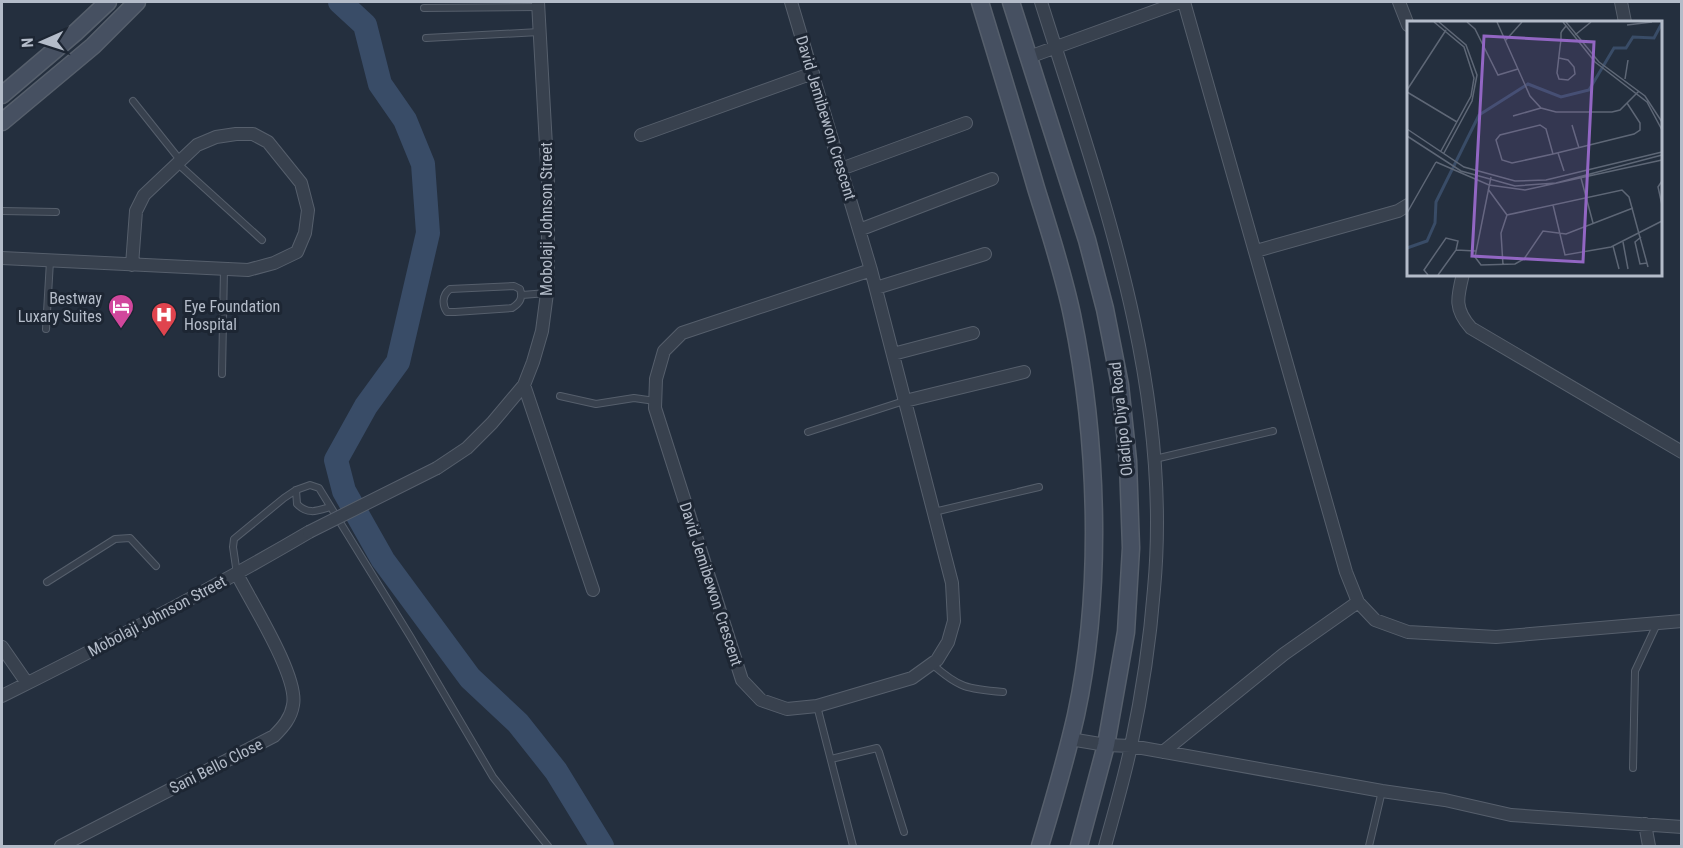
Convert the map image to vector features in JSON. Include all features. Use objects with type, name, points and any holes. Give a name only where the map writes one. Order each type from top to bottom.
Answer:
[{"type":"main road","points":[[2,95],[108,2]]},
{"type":"main road","points":[[2,122],[93,46],[137,2]]},
{"type":"main road","name":"Oladipo Diya Road","points":[[980,2],[1056,252],[1072,314],[1084,390],[1091,464],[1094,548],[1088,631],[1076,714],[1040,846]]},
{"type":"main road","name":"Oladipo Diya Road","points":[[1011,2],[1087,240],[1105,309],[1120,385],[1128,461],[1131,548],[1126,632],[1106,745],[1079,846]]},
{"type":"street","name":"David Jemibewon Crescent","points":[[791,2],[813,73],[871,270],[876,288],[952,583],[954,621],[948,642],[938,660],[912,678],[817,706],[787,709],[761,700],[742,681],[655,408],[656,380],[664,351],[682,333],[871,270]]},
{"type":"street","points":[[1041,2],[1100,190],[1132,310],[1148,397],[1154,459],[1156,518],[1154,588],[1131,746],[1105,846]]},
{"type":"street","points":[[1029,57],[1182,2],[1256,251],[1346,572],[1358,602],[1375,620],[1407,632],[1496,637],[1682,621]]},
{"type":"street","points":[[1399,2],[1407,22]]},
{"type":"street","points":[[1621,2],[1625,21]]},
{"type":"street","name":"Mobolaji Johnson Street","points":[[2,696],[126,634],[309,532],[437,468],[467,448],[524,385],[542,331],[547,293],[548,182],[538,4]]},
{"type":"street","points":[[641,135],[813,73]]},
{"type":"street","points":[[841,169],[966,123]]},
{"type":"street","points":[[2,258],[249,270],[274,264],[297,252],[305,233],[308,210],[300,183],[268,142],[253,134],[236,134],[197,145],[144,195],[136,211],[132,264]]},
{"type":"street","points":[[859,230],[992,179]]},
{"type":"street","points":[[1256,251],[1398,211],[1407,206]]},
{"type":"street","points":[[876,288],[985,254]]},
{"type":"street","points":[[1462,276],[1457,297],[1463,319],[1471,328],[1682,452]]},
{"type":"street","points":[[893,354],[973,333]]},
{"type":"street","points":[[905,400],[1024,372]]},
{"type":"street","points":[[524,385],[593,590]]},
{"type":"street","name":"Sani Bello Close","points":[[62,846],[274,736],[288,721],[294,704],[293,687],[285,664],[237,574]]},
{"type":"street","points":[[1163,752],[1284,654],[1358,602]]},
{"type":"street","points":[[2,647],[27,683]]},
{"type":"street","points":[[1070,739],[1106,745],[1131,746],[1382,791],[1445,800],[1511,814],[1682,827]]},
{"type":"street","points":[[1645,824],[1649,846]]},
{"type":"lane","points":[[424,8],[538,4]]},
{"type":"lane","points":[[426,38],[540,32]]},
{"type":"lane","points":[[133,101],[178,161],[262,240]]},
{"type":"lane","points":[[2,211],[56,212]]},
{"type":"lane","points":[[46,329],[50,261]]},
{"type":"lane","points":[[222,374],[224,269]]},
{"type":"lane","points":[[514,286],[520,289],[522,295],[519,303],[512,308],[455,312],[447,312],[443,300],[450,289],[514,286]]},
{"type":"lane","points":[[522,295],[547,293]]},
{"type":"lane","points":[[560,396],[596,404],[634,398],[655,400]]},
{"type":"lane","points":[[808,432],[905,400]]},
{"type":"lane","points":[[1154,459],[1273,432]]},
{"type":"lane","points":[[237,574],[232,547],[234,539],[296,490],[310,484],[315,486],[410,636],[493,777],[548,846]]},
{"type":"lane","points":[[933,512],[1039,487]]},
{"type":"lane","points":[[296,490],[297,504],[309,512],[317,512],[330,507]]},
{"type":"lane","points":[[47,582],[115,538],[130,538],[156,566]]},
{"type":"lane","points":[[1633,768],[1635,671],[1657,624]]},
{"type":"lane","points":[[932,664],[950,680],[962,686],[1003,692]]},
{"type":"lane","points":[[817,706],[853,846]]},
{"type":"lane","points":[[831,759],[877,748],[904,832]]},
{"type":"lane","points":[[1369,846],[1382,791]]},
{"type":"waterway","points":[[340,2],[365,25],[380,84],[405,120],[423,164],[428,233],[398,362],[366,406],[336,460],[344,491],[383,560],[470,678],[518,723],[556,771],[602,846]]},
{"type":"place","name":"Bestway Luxary Suites","points":[[121,330]]},
{"type":"place","name":"Eye Foundation Hospital","points":[[164,338]]}]
